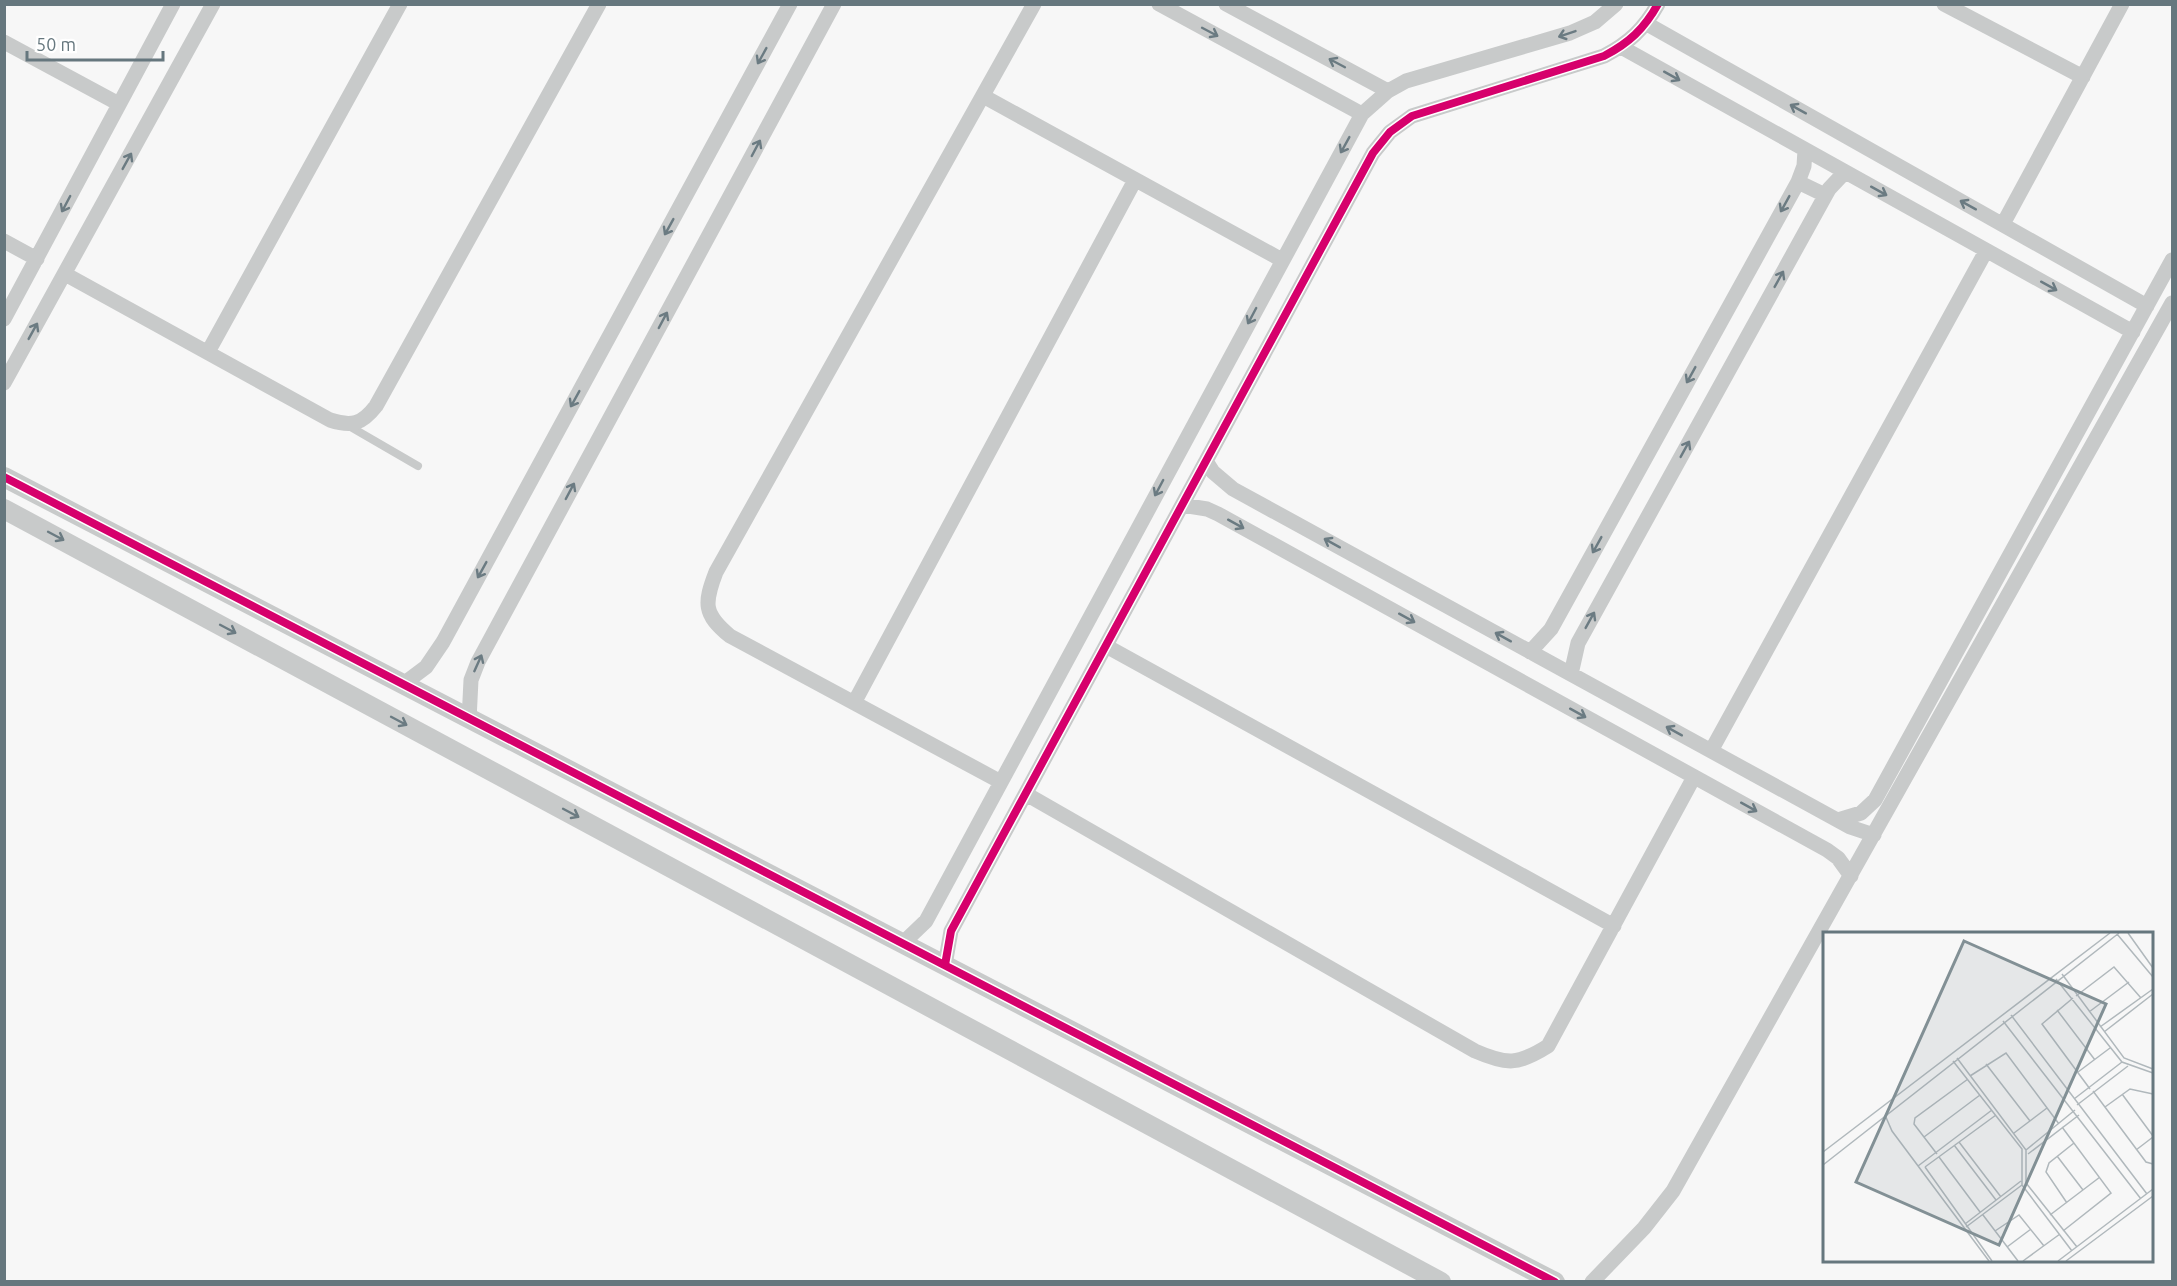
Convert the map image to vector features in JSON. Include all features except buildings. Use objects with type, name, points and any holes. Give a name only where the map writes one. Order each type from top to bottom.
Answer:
[{"type":"street","points":[[4,319],[173,4]]},
{"type":"street","points":[[4,383],[213,4]]},
{"type":"street","points":[[208,352],[400,4]]},
{"type":"street","points":[[65,274],[330,420],[348,425],[365,420],[376,406],[599,4]]},
{"type":"street","points":[[402,685],[426,667],[443,642],[790,4]]},
{"type":"street","points":[[469,720],[469,690],[478,662],[834,4]]},
{"type":"street","points":[[1001,782],[730,636],[716,624],[708,610],[708,592],[716,572],[1034,4]]},
{"type":"street","points":[[1159,4],[1362,114]]},
{"type":"street","points":[[1226,4],[1388,91]]},
{"type":"street","points":[[903,943],[926,921],[1362,114],[1388,91],[1406,81],[1570,33],[1595,22],[1616,4]]},
{"type":"street","points":[[945,965],[951,931],[1373,153],[1390,132],[1412,116],[1604,56],[1621,47],[1647,24],[1658,4]]},
{"type":"street","points":[[1944,4],[2083,77]]},
{"type":"street","points":[[2003,224],[2122,4]]},
{"type":"street","points":[[1647,24],[2147,306]]},
{"type":"street","points":[[4,42],[119,104]]},
{"type":"street","points":[[1621,47],[2133,332]]},
{"type":"street","points":[[983,96],[1282,260]]},
{"type":"street","points":[[1530,652],[1551,629],[1798,182],[1804,166],[1805,150]]},
{"type":"street","points":[[1571,674],[1578,643],[1825,195],[1833,182],[1845,172]]},
{"type":"street","points":[[854,703],[1135,180]]},
{"type":"street","points":[[1798,182],[1825,195]]},
{"type":"street","points":[[4,241],[37,259]]},
{"type":"street","points":[[1711,751],[1986,251]]},
{"type":"street","points":[[1839,820],[1862,813],[1875,800],[2172,260]]},
{"type":"street","points":[[1592,1281],[1644,1228],[1673,1191],[2049,526],[2172,303]]},
{"type":"street","points":[[1206,461],[1213,472],[1233,489],[1711,751],[1839,820],[1874,835]]},
{"type":"street","points":[[4,477],[1554,1281]]},
{"type":"street","points":[[1182,505],[1207,509],[1218,514],[1827,850],[1838,858],[1851,876]]},
{"type":"street","points":[[4,508],[1441,1281]]},
{"type":"street","points":[[2030,516],[2049,526]]},
{"type":"street","points":[[1106,646],[1614,926]]},
{"type":"street","points":[[1026,794],[1475,1051],[1499,1062],[1526,1060],[1548,1046],[1694,777]]},
{"type":"lane","points":[[348,425],[418,466]]},
{"type":"cycle path","points":[[945,965],[951,931],[1373,153],[1390,132],[1412,116],[1604,56],[1635,34],[1658,4]]},
{"type":"cycle path","points":[[4,477],[1555,1282]]}]
